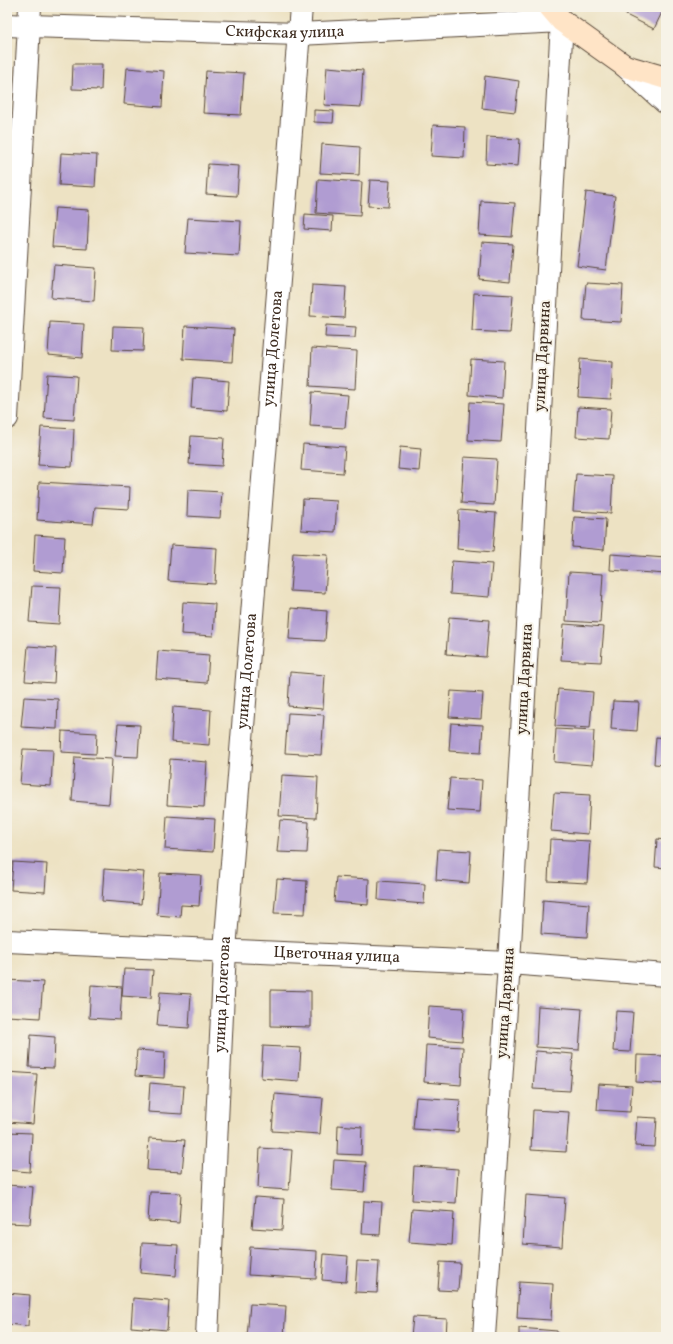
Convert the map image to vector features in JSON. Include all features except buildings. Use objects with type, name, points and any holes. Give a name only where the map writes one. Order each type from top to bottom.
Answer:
[{"type":"main road","points":[[556,14],[625,66],[666,78]]},
{"type":"street","name":"улица Долетова","points":[[207,1337],[224,950],[301,7]]},
{"type":"street","name":"Скифская улица","points":[[7,25],[30,17],[299,34],[556,14]]},
{"type":"street","name":"улица Дарвина","points":[[484,1337],[509,963],[556,14]]},
{"type":"street","points":[[7,418],[30,17]]},
{"type":"street","points":[[625,66],[666,102]]},
{"type":"street","name":"Цветочная улица","points":[[7,941],[509,963],[666,975]]}]
